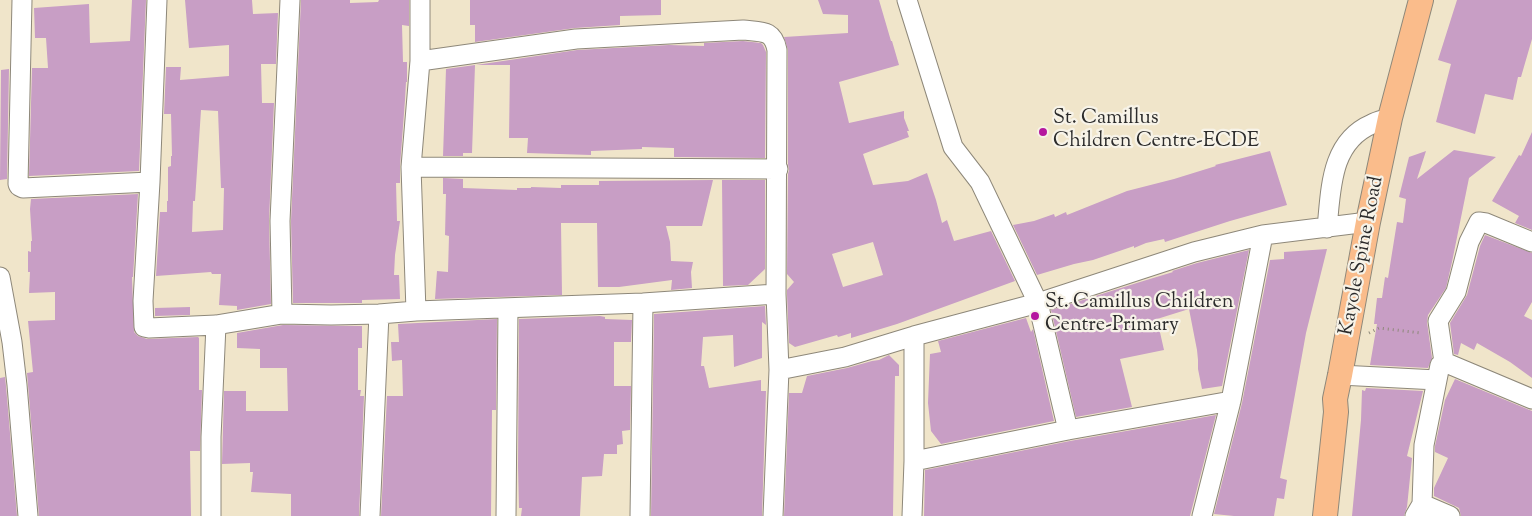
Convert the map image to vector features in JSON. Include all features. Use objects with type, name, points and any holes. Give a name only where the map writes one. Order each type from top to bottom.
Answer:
[{"type":"main road","name":"Kayole Spine Road","points":[[1325,516],[1336,412],[1335,398],[1368,222],[1390,118],[1420,0]]},
{"type":"street","points":[[22,0],[19,186],[23,188],[150,182]]},
{"type":"street","points":[[157,0],[143,301],[144,327],[216,325],[282,314],[379,314],[416,311],[643,304],[776,294]]},
{"type":"street","points":[[282,314],[280,220],[290,0]]},
{"type":"street","points":[[416,311],[411,166],[420,61],[420,0]]},
{"type":"street","points":[[907,0],[953,147],[980,182],[1038,303],[1068,430]]},
{"type":"street","points":[[420,61],[576,39],[743,30],[769,34],[775,42],[777,50],[778,169],[776,294],[779,370],[772,516]]},
{"type":"street","points":[[1327,228],[1333,174],[1342,151],[1355,135],[1371,124],[1390,118]]},
{"type":"street","points":[[411,166],[778,169]]},
{"type":"street","points":[[779,370],[845,357],[914,336],[1038,303],[1194,252],[1263,235],[1368,222]]},
{"type":"street","points":[[1444,362],[1438,321],[1456,292],[1469,242],[1479,222],[1486,223],[1532,242]]},
{"type":"street","points":[[1202,516],[1231,401],[1263,235]]},
{"type":"street","points":[[0,277],[12,342],[28,516]]},
{"type":"street","points":[[640,516],[643,304]]},
{"type":"street","points":[[506,516],[508,309]]},
{"type":"street","points":[[370,516],[379,314]]},
{"type":"street","points":[[211,516],[216,325]]},
{"type":"street","points":[[912,516],[914,336]]},
{"type":"street","points":[[1444,362],[1440,365],[1424,445],[1419,510],[1450,516]]},
{"type":"street","points":[[1444,362],[1532,399]]},
{"type":"street","points":[[1340,375],[1437,380]]},
{"type":"street","points":[[914,461],[1068,430],[1231,401]]},
{"type":"path","points":[[1365,335],[1379,328],[1426,333]]},
{"type":"building","points":[[132,0],[146,0],[139,171],[29,176],[32,68],[48,68],[46,38],[35,38],[34,8],[89,4],[90,43],[130,41]]},
{"type":"building","points":[[185,0],[252,0],[253,14],[278,13],[276,64],[261,64],[262,103],[274,103],[269,221],[271,304],[237,310],[237,306],[219,305],[221,274],[212,274],[211,272],[156,276],[160,212],[167,212],[168,167],[171,166],[172,156],[171,114],[164,114],[166,67],[181,67],[180,80],[229,76],[229,45],[189,48]],"holes":[[[201,110],[218,111],[221,188],[224,188],[223,230],[192,232]]]},
{"type":"building","points":[[301,0],[350,0],[350,3],[378,2],[379,0],[409,0],[409,26],[402,25],[403,62],[407,62],[407,82],[400,183],[396,183],[397,221],[400,221],[394,275],[399,275],[400,299],[362,300],[362,303],[293,303],[291,221]]},
{"type":"building","points":[[470,0],[661,0],[661,15],[620,16],[620,25],[575,28],[475,42],[475,25],[470,25]]},
{"type":"building","points":[[818,0],[879,0],[892,41],[899,65],[839,82],[849,123],[904,111],[909,137],[863,154],[873,185],[908,181],[927,173],[942,223],[947,220],[954,241],[991,231],[1015,281],[897,324],[851,338],[851,333],[838,337],[837,335],[795,347],[789,343],[787,294],[787,290],[794,282],[787,274],[789,170],[788,50],[784,37],[848,33],[848,15],[823,14]],"holes":[[[873,242],[883,275],[843,287],[832,254]]]},
{"type":"building","points":[[1457,0],[1532,0],[1532,39],[1521,77],[1518,77],[1513,100],[1485,94],[1475,134],[1436,122],[1451,64],[1438,60]]},
{"type":"building","points":[[743,41],[761,43],[766,52],[765,158],[674,157],[674,148],[642,147],[642,149],[591,151],[591,155],[527,153],[528,138],[509,138],[510,65],[476,65],[577,50],[669,45],[704,46],[704,43]]},
{"type":"building","points":[[475,65],[472,153],[463,153],[463,156],[443,156],[446,69]]},
{"type":"building","points":[[9,69],[7,179],[0,180],[1,70]]},
{"type":"building","points":[[1532,132],[1532,230],[1515,223],[1519,216],[1492,201],[1519,155],[1521,156]]},
{"type":"building","points":[[1454,150],[1496,157],[1469,178],[1446,288],[1428,315],[1427,322],[1432,358],[1428,368],[1370,365],[1377,324],[1374,324],[1377,298],[1382,298],[1385,277],[1388,278],[1397,222],[1403,223],[1406,199],[1399,197],[1409,157],[1426,151],[1417,179]]},
{"type":"building","points":[[1270,151],[1287,205],[1165,242],[1164,239],[1134,248],[1134,246],[1093,260],[1037,275],[1013,225],[1034,221],[1054,214],[1055,217],[1066,212],[1067,215],[1127,191]]},
{"type":"building","points":[[443,178],[463,179],[463,188],[517,190],[517,188],[531,187],[561,188],[561,185],[599,185],[599,181],[713,180],[702,226],[666,226],[670,242],[671,261],[693,262],[691,272],[692,288],[671,290],[672,280],[619,287],[598,287],[597,223],[561,223],[562,295],[435,299],[437,271],[448,272],[449,236],[445,235],[446,194],[443,194]]},
{"type":"building","points":[[722,180],[765,180],[765,269],[748,285],[723,286]]},
{"type":"building","points":[[138,194],[132,277],[134,332],[138,336],[147,339],[199,338],[199,390],[202,390],[200,451],[190,451],[191,516],[39,516],[27,373],[33,372],[28,321],[55,320],[55,292],[29,293],[28,251],[31,252],[32,241],[31,199]]},
{"type":"building","points":[[1485,235],[1532,253],[1532,302],[1524,316],[1532,320],[1532,378],[1510,362],[1477,343],[1474,350],[1461,343],[1458,355],[1454,354],[1450,323],[1467,295],[1480,246]]},
{"type":"building","points":[[1327,249],[1306,333],[1280,478],[1287,480],[1284,499],[1277,498],[1274,516],[1214,514],[1242,403],[1270,260],[1284,259],[1284,252]]},
{"type":"building","points":[[1249,250],[1222,386],[1202,389],[1189,309],[1157,319],[1164,350],[1120,359],[1132,407],[1076,417],[1051,310],[1197,263]]},
{"type":"building","points":[[765,306],[766,325],[762,322],[762,358],[734,367],[733,335],[703,337],[701,366],[704,366],[709,388],[761,380],[761,391],[766,391],[762,516],[651,516],[654,314]]},
{"type":"building","points":[[190,307],[190,315],[155,316],[155,308]]},
{"type":"building","points":[[605,317],[605,319],[632,320],[631,342],[614,342],[614,386],[631,386],[630,430],[622,431],[623,444],[617,445],[617,454],[604,454],[602,476],[582,477],[580,516],[521,516],[522,508],[519,508],[518,466],[519,319]]},
{"type":"building","points":[[1026,318],[1031,332],[1033,329],[1054,421],[941,444],[931,431],[928,403],[930,354],[941,352],[938,341]]},
{"type":"building","points":[[497,319],[496,410],[492,410],[491,516],[381,516],[387,396],[403,396],[402,360],[392,361],[391,342],[399,342],[398,324]]},
{"type":"building","points":[[283,325],[362,326],[362,348],[358,348],[358,390],[361,390],[360,396],[364,396],[359,516],[291,516],[291,494],[251,492],[253,472],[250,472],[250,463],[222,464],[224,391],[246,391],[246,411],[288,411],[287,368],[260,368],[260,349],[237,348],[237,333]]},
{"type":"building","points":[[889,355],[899,365],[899,376],[895,376],[893,516],[784,516],[789,393],[802,393],[807,376],[879,360]]},
{"type":"building","points":[[5,377],[17,516],[0,516],[0,378]]},
{"type":"building","points":[[1455,379],[1532,411],[1532,516],[1461,516],[1459,508],[1434,496],[1434,488],[1448,458],[1435,452],[1435,446],[1445,400]]},
{"type":"building","points":[[1366,388],[1423,391],[1407,456],[1412,458],[1407,507],[1404,516],[1352,516],[1362,390],[1365,391]]},
{"type":"building","points":[[1216,415],[1190,516],[924,516],[925,470],[1070,441]]},
{"type":"place","name":"St. Camillus Children Centre-ECDE","points":[[1043,132]]},
{"type":"place","name":"St. Camillus Children Centre-Primary","points":[[1035,316]]}]
